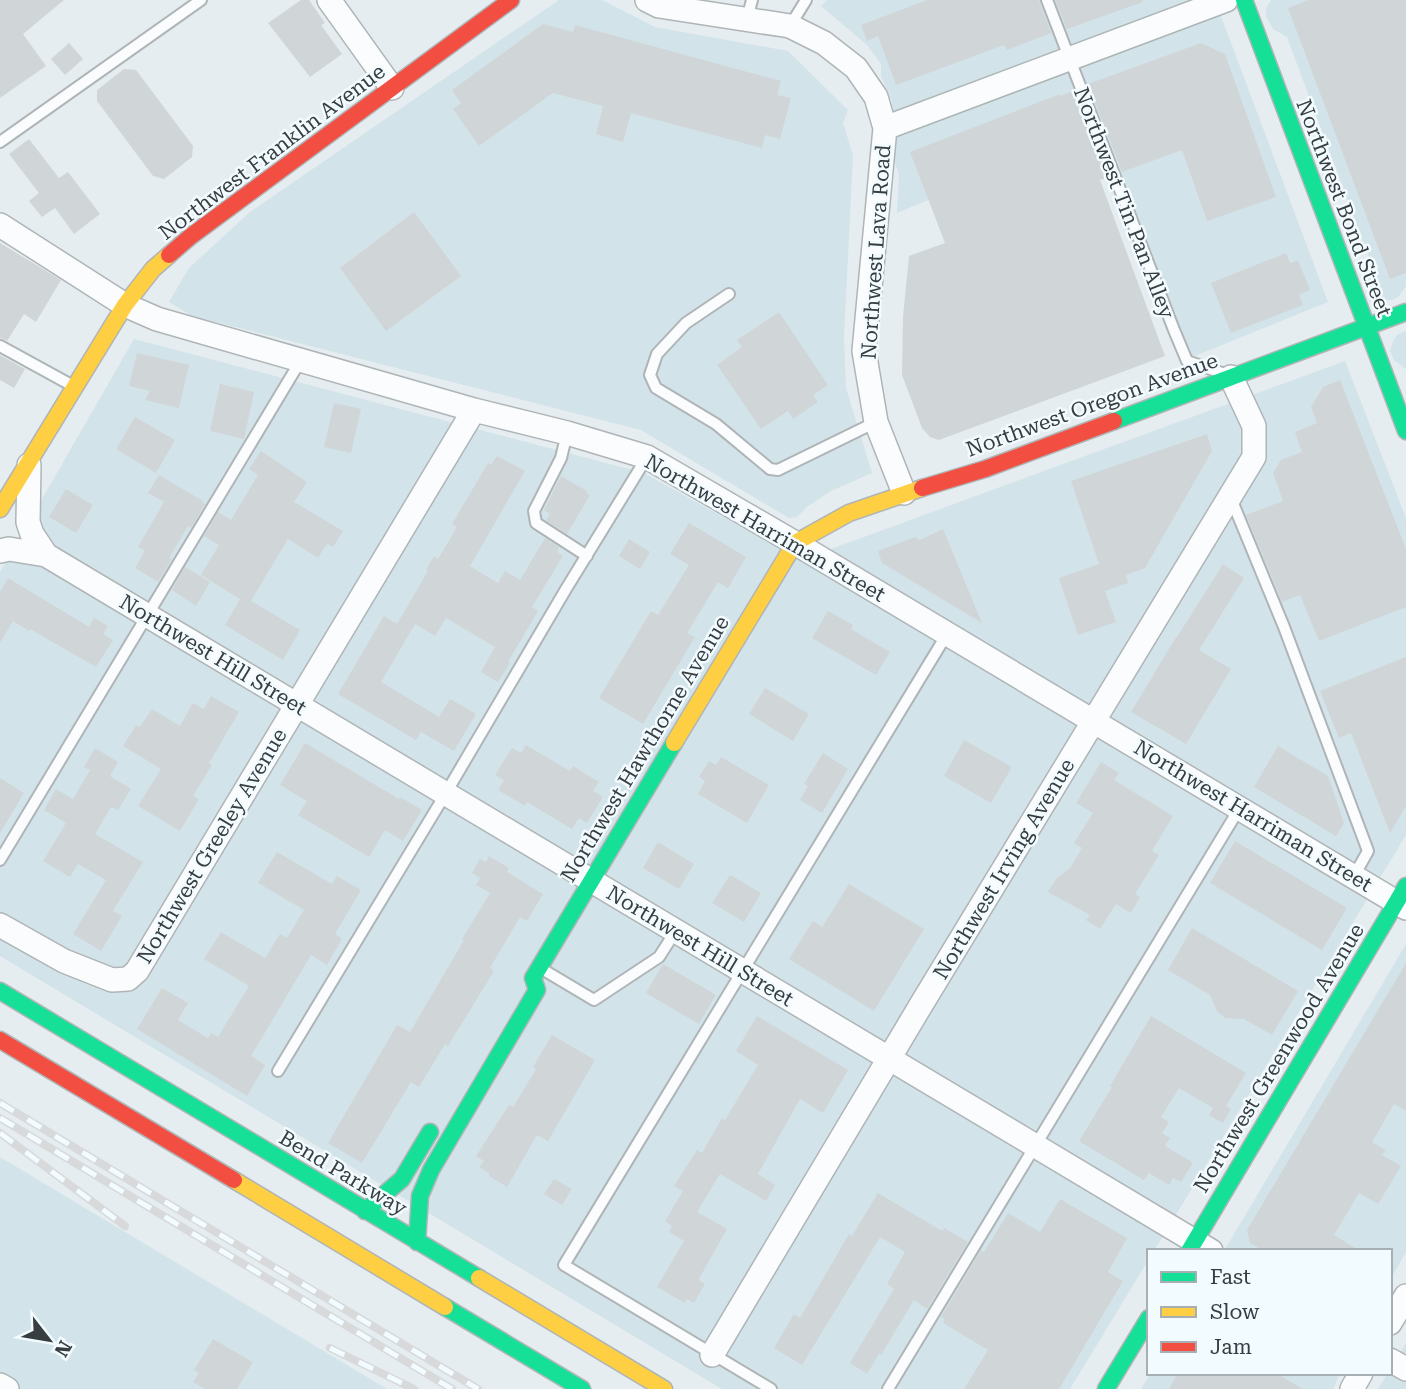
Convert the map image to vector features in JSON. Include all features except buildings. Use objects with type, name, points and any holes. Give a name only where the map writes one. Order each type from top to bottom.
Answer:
[{"type":"main road","name":"Northwest Franklin Avenue","points":[[0,509],[125,305],[153,269],[191,236],[511,0]]},
{"type":"main road","name":"Northwest Bond Street","points":[[1244,0],[1406,431]]},
{"type":"main road","name":"Northwest Oregon Avenue","points":[[795,543],[849,513],[985,469],[1406,312]]},
{"type":"main road","name":"Northwest Hawthorne Avenue","points":[[417,1242],[421,1196],[431,1170],[537,990],[531,975],[795,543]]},
{"type":"main road","name":"Northwest Greenwood Avenue","points":[[1198,1247],[1403,899]]},
{"type":"main road","name":"Bend Parkway","points":[[0,991],[664,1389]]},
{"type":"main road","points":[[0,1040],[582,1389]]},
{"type":"main road","points":[[365,1211],[402,1179],[437,1121]]},
{"type":"main road","points":[[1106,1389],[1147,1321]]},
{"type":"street","points":[[329,0],[392,88]]},
{"type":"street","name":"Northwest Lava Road","points":[[647,0],[659,6],[749,10],[790,26],[824,43],[856,68],[876,97],[885,128],[864,351],[876,422],[904,494]]},
{"type":"street","points":[[885,128],[1226,0]]},
{"type":"street","name":"Northwest Harriman Street","points":[[0,225],[125,305],[157,319],[647,457],[1354,876],[1403,899]]},
{"type":"street","name":"Northwest Irving Avenue","points":[[712,1355],[1254,457],[1254,426],[1231,377]]},
{"type":"street","name":"Northwest Greeley Avenue","points":[[0,925],[64,961],[112,981],[128,979],[137,971],[474,410]]},
{"type":"street","points":[[0,479],[29,462]]},
{"type":"street","name":"Northwest Hill Street","points":[[29,462],[28,522],[32,534],[46,555]]},
{"type":"street","name":"Northwest Hill Street","points":[[0,551],[9,549],[46,555],[675,932],[1037,1145],[1198,1247]]},
{"type":"street","points":[[1392,1320],[1406,1296]]},
{"type":"street","points":[[0,1385],[7,1389]]},
{"type":"lane","points":[[0,142],[201,0]]},
{"type":"lane","points":[[790,26],[806,0]]},
{"type":"lane","name":"Northwest Tin Pan Alley","points":[[1047,0],[1187,361],[1231,377]]},
{"type":"lane","points":[[729,294],[686,323],[657,355],[650,375],[656,388],[716,424],[770,469],[778,470],[876,422]]},
{"type":"lane","points":[[0,346],[75,387]]},
{"type":"lane","points":[[0,860],[301,359]]},
{"type":"lane","points":[[568,433],[561,458],[534,511],[536,523],[587,556]]},
{"type":"lane","points":[[278,1070],[647,457]]},
{"type":"lane","points":[[1230,496],[1284,627],[1368,851],[1354,876]]},
{"type":"lane","points":[[771,1389],[564,1265],[947,634]]},
{"type":"lane","points":[[888,1389],[1240,809]]},
{"type":"lane","points":[[531,975],[594,1000],[659,957],[675,932]]},
{"type":"shaded area","points":[[559,0],[602,0],[655,27],[788,51],[848,110],[843,123],[853,155],[844,337],[846,388],[872,473],[831,491],[797,517],[789,518],[641,430],[192,316],[169,302],[189,268],[250,212]]},
{"type":"shaded area","points":[[827,0],[1215,0],[1328,302],[1180,362],[1094,137],[897,213],[899,174],[893,157],[897,140],[892,101],[881,76],[881,64],[867,45],[821,6]]},
{"type":"shaded area","points":[[1271,0],[1406,0],[1406,286],[1398,297],[1392,300],[1376,298],[1371,293],[1367,279],[1371,263],[1287,37],[1273,29],[1266,16],[1266,8]]},
{"type":"shaded area","points":[[1406,331],[1406,369],[1394,360],[1390,351],[1397,335]]},
{"type":"shaded area","points":[[134,339],[644,473],[801,560],[1345,361],[1406,518],[1406,835],[1155,1249],[1147,1249],[1147,1262],[1070,1389],[722,1389],[0,956],[0,572]]},
{"type":"shaded area","points":[[1406,944],[1406,1252],[1392,1276],[1392,1249],[1225,1249]]},
{"type":"shaded area","points":[[0,1157],[387,1389],[0,1389]]},
{"type":"shaded area","points":[[1406,1343],[1406,1389],[1378,1389],[1387,1375],[1392,1375],[1392,1366]]},
{"type":"shaded area","points":[[1150,1375],[1339,1375],[1333,1389],[1141,1389]]},
{"type":"railway","points":[[0,1103],[478,1389]]},
{"type":"railway","points":[[0,1118],[452,1389]]},
{"type":"railway","points":[[0,1133],[125,1226]]},
{"type":"railway","points":[[330,1348],[414,1389]]},
{"type":"traffic: fast","points":[[1244,0],[1406,431]]},
{"type":"traffic: fast","points":[[1114,421],[1406,312]]},
{"type":"traffic: fast","points":[[417,1242],[420,1196],[431,1170],[537,990],[533,978],[674,743]]},
{"type":"traffic: fast","points":[[1190,1249],[1406,886]]},
{"type":"traffic: fast","points":[[0,991],[479,1278]]},
{"type":"traffic: fast","points":[[365,1211],[402,1179],[430,1132]]},
{"type":"traffic: fast","points":[[445,1307],[582,1389]]},
{"type":"traffic: fast","points":[[1106,1389],[1147,1321]]},
{"type":"traffic: slow","points":[[0,509],[125,305],[153,269],[169,255]]},
{"type":"traffic: slow","points":[[674,743],[795,543],[849,513],[922,488]]},
{"type":"traffic: slow","points":[[234,1180],[445,1307]]},
{"type":"traffic: slow","points":[[479,1278],[664,1389]]},
{"type":"traffic: jam","points":[[169,255],[511,0]]},
{"type":"traffic: jam","points":[[922,488],[985,469],[1114,421]]},
{"type":"traffic: jam","points":[[0,1040],[234,1180]]}]
